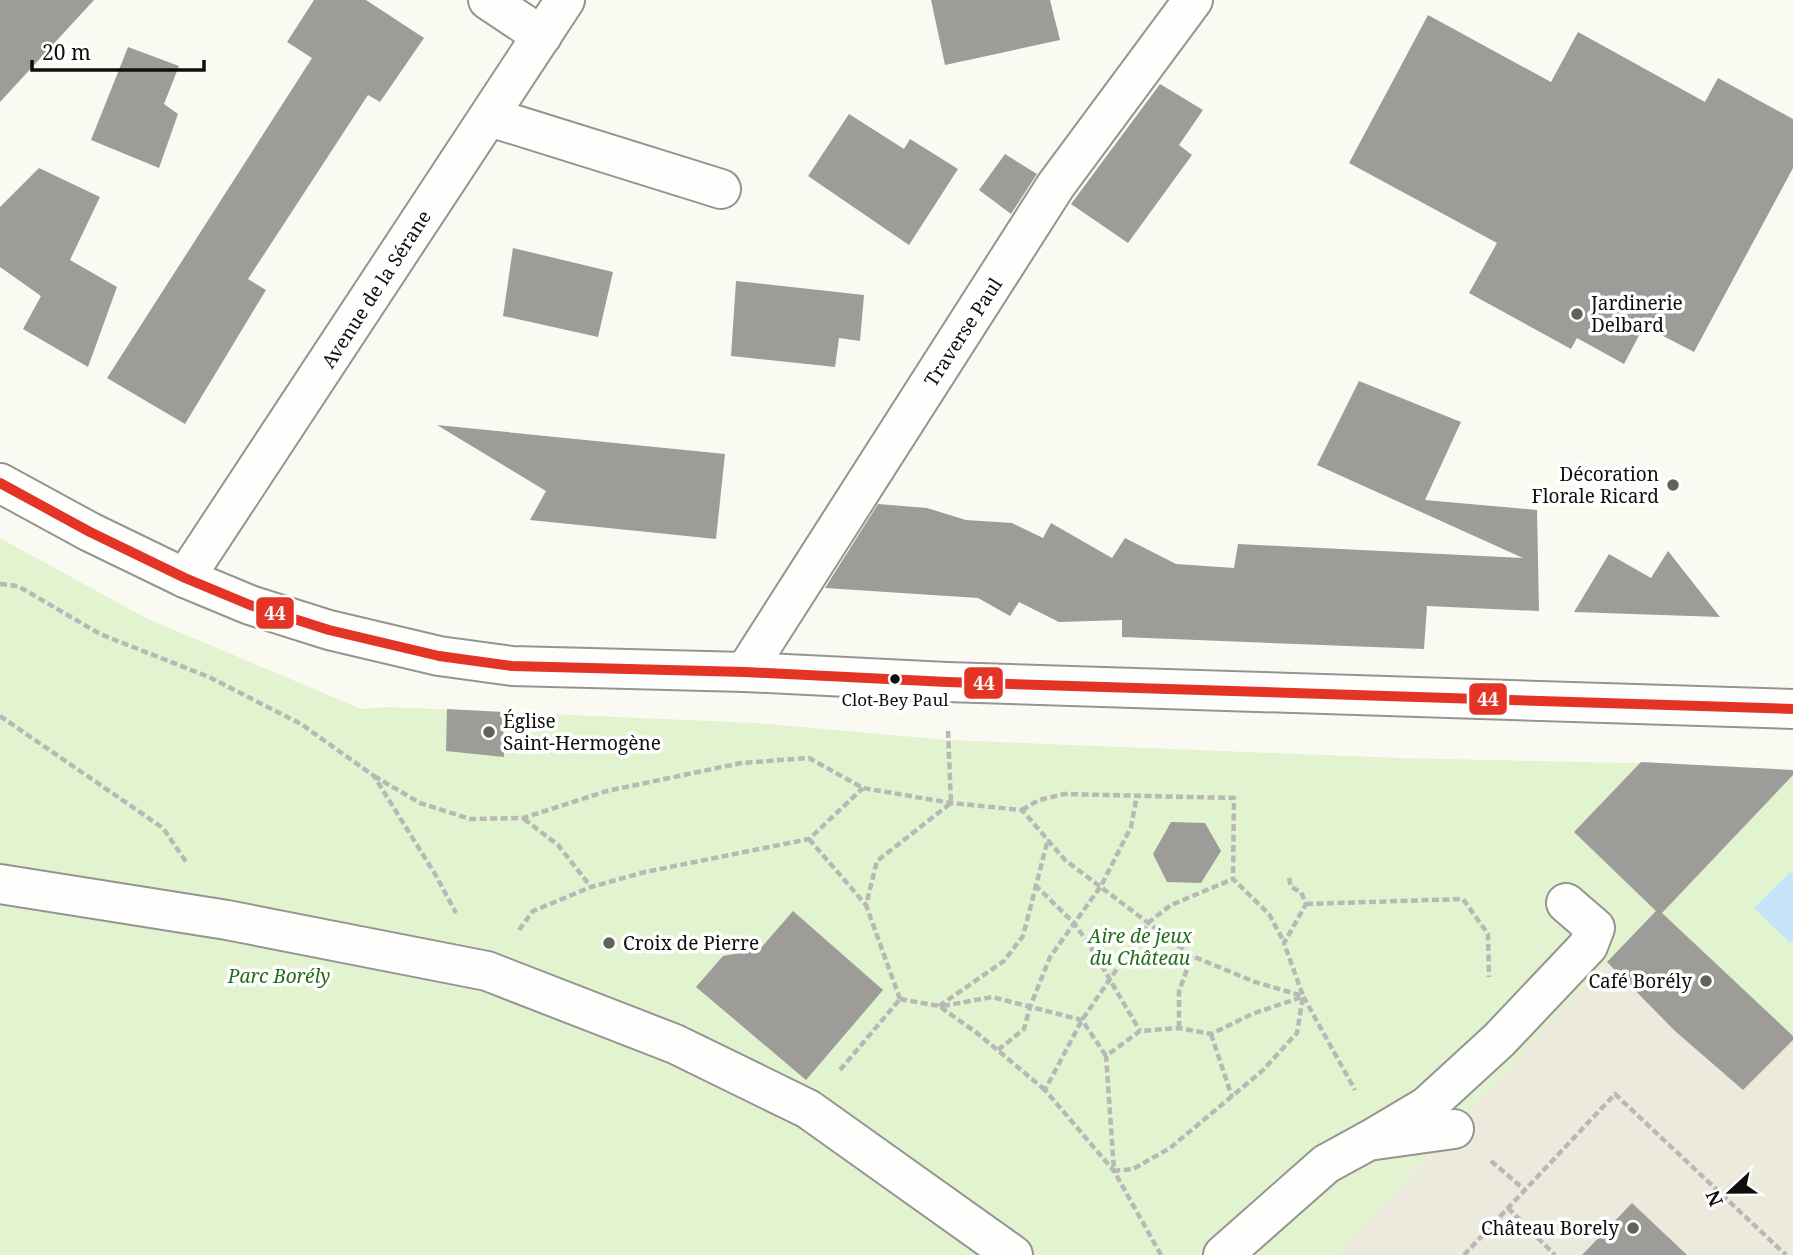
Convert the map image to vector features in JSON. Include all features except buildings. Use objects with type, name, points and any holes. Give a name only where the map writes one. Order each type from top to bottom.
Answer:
[{"type":"street","points":[[488,0],[542,36]]},
{"type":"street","name":"Avenue de la Sérane","points":[[185,578],[565,0]]},
{"type":"street","name":"Traverse Paul","points":[[745,672],[1056,185],[1193,0]]},
{"type":"street","points":[[490,117],[721,189]]},
{"type":"street","points":[[0,483],[69,521],[185,578],[250,605],[329,630],[439,656],[512,666],[1793,709]]},
{"type":"street","points":[[0,884],[227,920],[487,971],[675,1044],[808,1109],[1013,1255]]},
{"type":"street","points":[[1223,1255],[1326,1164],[1427,1106],[1499,1040],[1588,946],[1595,928],[1566,903]]},
{"type":"street","points":[[1368,1141],[1454,1129]]},
{"type":"path","points":[[0,584],[18,586],[100,634],[209,677],[301,724],[374,776],[420,803],[470,819],[523,818],[607,791],[741,763],[809,758],[863,788],[951,803],[1022,810],[1039,800],[1064,794],[1234,798],[1233,879],[1269,914],[1284,943],[1303,996],[1354,1086],[1368,1141]]},
{"type":"path","points":[[0,716],[163,828],[227,920]]},
{"type":"path","points":[[948,740],[951,803]]},
{"type":"path","points":[[374,776],[435,874],[487,971],[533,911],[591,887],[645,872],[809,839],[863,788]]},
{"type":"path","points":[[998,1050],[1024,1029],[1050,957],[1101,886],[1131,827],[1137,795]]},
{"type":"path","points":[[866,905],[877,860],[951,803]]},
{"type":"path","points":[[1022,810],[1065,860],[1192,956],[1255,982],[1303,996]]},
{"type":"path","points":[[523,818],[558,845],[591,887]]},
{"type":"path","points":[[809,839],[866,905],[900,999]]},
{"type":"path","points":[[939,1006],[1004,961],[1023,936],[1048,839]]},
{"type":"path","points":[[1289,878],[1291,887],[1301,892],[1306,904]]},
{"type":"path","points":[[1045,1090],[1082,1020],[1149,922],[1171,905],[1233,879]]},
{"type":"path","points":[[1035,885],[1073,922],[1089,944],[1140,1031]]},
{"type":"path","points":[[1306,904],[1463,898],[1488,934],[1490,1016],[1499,1040]]},
{"type":"path","points":[[1284,943],[1306,904]]},
{"type":"path","points":[[1179,1028],[1179,991],[1192,956]]},
{"type":"path","points":[[1105,1056],[1140,1031],[1179,1028],[1211,1034],[1252,1014],[1303,996]]},
{"type":"path","points":[[1114,1171],[1133,1169],[1170,1148],[1262,1072],[1297,1033],[1303,996]]},
{"type":"path","points":[[900,999],[939,1006],[992,997],[1082,1020],[1105,1056],[1114,1171]]},
{"type":"path","points":[[808,1109],[900,999]]},
{"type":"path","points":[[939,1006],[998,1050],[1045,1090],[1114,1171],[1161,1255]]},
{"type":"path","points":[[1211,1034],[1232,1097]]},
{"type":"path","points":[[1464,1255],[1615,1094],[1786,1255]]},
{"type":"path","points":[[1508,1209],[1555,1255]]},
{"type":"green space","name":"Parc Borély","points":[[0,538],[144,617],[361,709],[387,707],[756,723],[948,740],[1793,770],[1793,1255],[0,1255]]},
{"type":"shaded area","points":[[1607,962],[1675,1031],[1743,1090],[1793,1040],[1793,1255],[1684,1255],[1679,1251],[1680,1248],[1635,1206],[1582,1255],[1336,1255]]},
{"type":"water","points":[[1790,872],[1793,875],[1793,940],[1790,943],[1754,908]]},
{"type":"transit line","name":"44","points":[[0,483],[90,532],[185,578],[250,605],[329,630],[439,656],[512,666],[1793,709]]},
{"type":"place","name":"Jardinerie Delbard","points":[[1577,314]]},
{"type":"place","name":"Décoration Florale Ricard","points":[[1673,485]]},
{"type":"place","name":"Clot-Bey Paul","points":[[895,679]]},
{"type":"place","name":"Église Saint-Hermogène","points":[[489,732]]},
{"type":"place","name":"Croix de Pierre","points":[[609,943]]},
{"type":"place","name":"Café Borély","points":[[1706,981]]},
{"type":"place","name":"Château Borely","points":[[1633,1228]]},
{"type":"park label","name":"Aire de jeux du Château","points":[[1140,947]]}]
